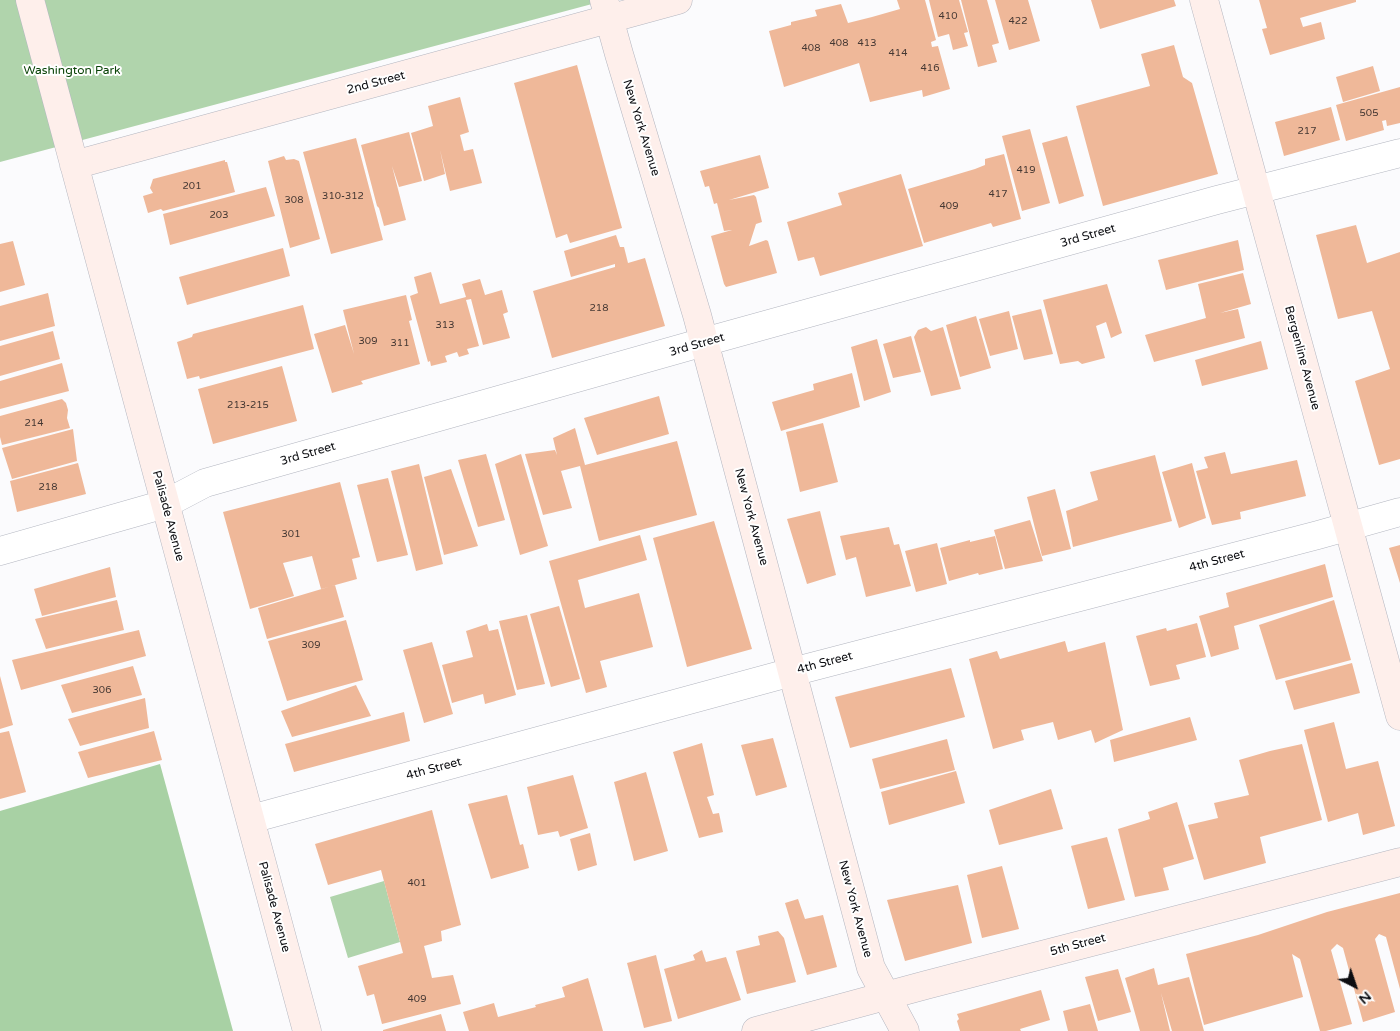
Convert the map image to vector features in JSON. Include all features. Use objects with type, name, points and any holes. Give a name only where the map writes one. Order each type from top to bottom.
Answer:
[{"type":"street","name":"Palisade Avenue","points":[[30,0],[307,1031]]},
{"type":"street","name":"2nd Street","points":[[74,165],[607,10],[678,0]]},
{"type":"street","name":"Bergenline Avenue","points":[[1204,0],[1400,716]]},
{"type":"street","name":"New York Avenue","points":[[607,10],[697,316],[872,968],[905,1031]]},
{"type":"street","name":"3rd Street","points":[[0,551],[165,504],[205,483],[704,342],[1257,190],[1400,153]]},
{"type":"street","name":"4th Street","points":[[251,819],[792,672],[1349,527],[1400,512]]},
{"type":"street","name":"5th Street","points":[[756,1031],[1400,862]]},
{"type":"green space","name":"Washington Park","points":[[0,0],[607,0],[0,162]]},
{"type":"green space","points":[[160,764],[233,1031],[0,1031],[0,811]]},
{"type":"green space","points":[[384,881],[400,942],[348,958],[330,897]]},
{"type":"building","points":[[897,0],[925,0],[936,40],[931,42],[932,47],[938,46],[950,89],[923,97],[922,90],[870,102],[859,63],[784,87],[769,31],[791,25],[791,22],[817,16],[815,10],[841,4],[848,23],[900,9]]},
{"type":"building","points":[[929,0],[959,0],[968,32],[964,33],[968,46],[953,50],[949,34],[938,37]]},
{"type":"building","points":[[961,0],[987,0],[999,43],[992,45],[997,62],[978,67]]},
{"type":"building","points":[[995,0],[1028,0],[1040,41],[1009,50]]},
{"type":"building","points":[[1091,0],[1174,0],[1176,6],[1100,29]]},
{"type":"building","points":[[1259,0],[1356,0],[1356,2],[1300,18],[1303,27],[1321,22],[1325,39],[1270,55],[1262,29],[1267,28]]},
{"type":"building","points":[[1174,45],[1183,77],[1192,83],[1218,174],[1103,206],[1076,106],[1150,86],[1141,54]]},
{"type":"building","points":[[577,65],[622,228],[570,243],[567,234],[556,238],[514,83]]},
{"type":"building","points":[[1373,66],[1380,91],[1343,102],[1336,77]]},
{"type":"building","points":[[1400,87],[1400,123],[1387,126],[1386,120],[1382,121],[1384,130],[1346,141],[1336,105]]},
{"type":"building","points":[[460,97],[469,132],[460,135],[464,151],[473,149],[482,183],[450,191],[440,150],[445,174],[424,181],[411,133],[433,126],[428,106]]},
{"type":"building","points":[[1331,107],[1340,140],[1284,156],[1275,122]]},
{"type":"building","points":[[1030,129],[1050,203],[1022,211],[1002,136]]},
{"type":"building","points":[[409,132],[422,181],[399,187],[392,166],[406,220],[384,226],[361,145]]},
{"type":"building","points":[[1067,136],[1084,196],[1059,204],[1042,143]]},
{"type":"building","points":[[356,138],[383,240],[331,254],[303,152]]},
{"type":"building","points":[[1004,154],[1021,219],[993,227],[991,223],[924,243],[908,189],[975,169],[985,165],[985,159]]},
{"type":"building","points":[[760,155],[769,188],[729,200],[754,195],[756,197],[762,222],[756,224],[749,246],[768,241],[777,273],[726,287],[711,236],[732,230],[724,231],[717,203],[714,204],[709,186],[705,187],[700,171]]},
{"type":"building","points":[[284,156],[286,160],[294,159],[299,161],[320,239],[290,248],[268,161]]},
{"type":"building","points":[[225,160],[235,192],[163,211],[161,209],[148,213],[143,196],[153,193],[150,188],[153,179]]},
{"type":"building","points":[[901,174],[923,246],[820,276],[814,257],[798,261],[787,222],[842,205],[838,193]]},
{"type":"building","points":[[266,187],[275,216],[170,245],[163,214]]},
{"type":"building","points":[[1356,225],[1367,263],[1400,252],[1400,459],[1379,465],[1355,381],[1390,369],[1372,311],[1338,319],[1316,235]]},
{"type":"building","points":[[616,235],[620,247],[624,247],[628,263],[645,258],[665,326],[552,358],[533,291],[615,267],[615,264],[571,277],[564,251]]},
{"type":"building","points":[[1238,240],[1244,270],[1166,290],[1158,260]]},
{"type":"building","points":[[13,241],[25,285],[0,292],[0,244]]},
{"type":"building","points":[[283,248],[290,276],[187,305],[179,277]]},
{"type":"building","points":[[431,272],[440,304],[466,297],[462,284],[480,279],[485,295],[502,290],[508,312],[503,314],[510,338],[483,345],[471,299],[466,300],[479,346],[467,349],[469,354],[459,357],[457,352],[445,356],[447,362],[431,366],[430,361],[428,362],[410,296],[418,293],[414,277]]},
{"type":"building","points":[[1243,273],[1251,304],[1220,313],[1238,309],[1245,338],[1154,362],[1145,335],[1206,318],[1198,284]]},
{"type":"building","points":[[1107,284],[1122,333],[1111,338],[1106,322],[1096,326],[1105,358],[1082,364],[1078,361],[1060,364],[1043,300]]},
{"type":"building","points":[[48,293],[55,326],[0,341],[0,306]]},
{"type":"building","points":[[406,295],[412,320],[409,321],[420,364],[361,381],[363,384],[332,393],[314,334],[345,325],[354,354],[343,310]]},
{"type":"building","points":[[303,305],[314,349],[200,379],[199,376],[187,379],[177,342],[192,337],[193,334]]},
{"type":"building","points":[[1041,309],[1053,354],[1024,360],[1012,316]]},
{"type":"building","points":[[1009,311],[1018,349],[990,356],[979,319]]},
{"type":"building","points":[[976,316],[991,368],[960,377],[946,325]]},
{"type":"building","points":[[926,327],[931,331],[943,327],[961,389],[931,396],[914,337],[918,330]]},
{"type":"building","points":[[53,331],[60,359],[0,376],[0,346]]},
{"type":"building","points":[[911,336],[921,372],[893,378],[883,344]]},
{"type":"building","points":[[877,339],[891,392],[864,401],[851,347]]},
{"type":"building","points":[[1261,341],[1268,369],[1202,386],[1195,360]]},
{"type":"building","points":[[62,363],[69,391],[0,409],[0,381]]},
{"type":"building","points":[[282,366],[297,421],[213,444],[198,389]]},
{"type":"building","points":[[852,373],[860,407],[781,431],[772,402],[814,390],[813,384]]},
{"type":"building","points":[[659,396],[669,434],[597,455],[584,418]]},
{"type":"building","points":[[62,399],[66,403],[68,410],[67,418],[70,428],[2,445],[0,416]]},
{"type":"building","points":[[823,423],[838,482],[800,492],[786,432]]},
{"type":"building","points":[[575,428],[585,465],[677,441],[697,515],[599,541],[580,466],[561,471],[572,508],[543,515],[525,454],[555,450],[557,455],[553,438]]},
{"type":"building","points":[[73,429],[77,461],[12,479],[2,448]]},
{"type":"building","points":[[1225,452],[1231,474],[1297,460],[1306,496],[1240,512],[1241,519],[1212,525],[1196,471],[1208,468],[1204,457]]},
{"type":"building","points":[[486,454],[505,520],[478,527],[458,460]]},
{"type":"building","points":[[521,454],[548,546],[520,555],[495,464]]},
{"type":"building","points":[[1155,455],[1172,521],[1073,547],[1066,511],[1098,500],[1090,472]]},
{"type":"building","points":[[78,463],[86,494],[17,512],[10,481]]},
{"type":"building","points":[[1192,463],[1206,518],[1179,528],[1162,472]]},
{"type":"building","points":[[419,464],[443,564],[416,571],[391,471]]},
{"type":"building","points":[[451,469],[478,546],[444,555],[424,477]]},
{"type":"building","points":[[388,478],[408,555],[377,562],[357,485]]},
{"type":"building","points":[[340,482],[360,557],[352,559],[357,579],[321,589],[312,556],[283,563],[294,596],[250,609],[223,512]]},
{"type":"building","points":[[1055,489],[1071,549],[1042,556],[1027,497]]},
{"type":"building","points":[[820,511],[836,575],[807,584],[787,519]]},
{"type":"building","points":[[1030,520],[1043,561],[1005,569],[994,530]]},
{"type":"building","points":[[714,521],[752,649],[687,667],[653,538]]},
{"type":"building","points":[[889,527],[894,545],[899,544],[911,586],[866,597],[856,557],[846,560],[840,536]]},
{"type":"building","points":[[640,535],[647,560],[578,580],[585,608],[639,593],[653,647],[600,661],[607,687],[586,693],[549,561]]},
{"type":"building","points":[[995,536],[1003,569],[979,575],[978,573],[949,581],[940,548]]},
{"type":"building","points":[[937,543],[947,584],[916,592],[905,551]]},
{"type":"building","points":[[1400,545],[1400,583],[1389,548]]},
{"type":"building","points":[[1325,564],[1333,597],[1234,626],[1239,649],[1211,657],[1199,616],[1229,607],[1226,593]]},
{"type":"building","points":[[110,567],[116,597],[42,616],[34,589]]},
{"type":"building","points":[[335,585],[344,617],[267,639],[258,608]]},
{"type":"building","points":[[117,600],[124,630],[46,649],[35,619]]},
{"type":"building","points":[[1334,600],[1351,660],[1276,680],[1259,625]]},
{"type":"building","points":[[559,606],[580,679],[551,687],[530,614]]},
{"type":"building","points":[[527,615],[545,684],[517,690],[499,621]]},
{"type":"building","points":[[346,620],[363,680],[287,701],[268,641]]},
{"type":"building","points":[[1197,623],[1206,657],[1176,665],[1180,679],[1150,686],[1136,636],[1166,628],[1167,631]]},
{"type":"building","points":[[487,624],[489,631],[498,629],[516,695],[485,704],[483,694],[452,703],[442,665],[473,657],[466,631]]},
{"type":"building","points":[[139,630],[146,656],[21,690],[12,660]]},
{"type":"building","points":[[1065,641],[1068,652],[1105,642],[1123,730],[1095,743],[1091,730],[1058,740],[1053,722],[1021,730],[1024,740],[993,749],[969,659],[997,651],[1000,659]]},
{"type":"building","points":[[432,642],[453,714],[424,723],[403,650]]},
{"type":"building","points":[[1352,663],[1360,693],[1294,710],[1285,681]]},
{"type":"building","points":[[133,666],[142,695],[72,713],[61,685]]},
{"type":"building","points":[[951,668],[965,717],[850,748],[835,697]]},
{"type":"building","points":[[0,676],[13,725],[0,729]]},
{"type":"building","points":[[356,685],[371,716],[292,737],[281,711]]},
{"type":"building","points":[[145,698],[149,728],[80,746],[68,719]]},
{"type":"building","points":[[404,712],[410,741],[294,772],[285,744]]},
{"type":"building","points":[[1190,717],[1197,740],[1114,762],[1110,740]]},
{"type":"building","points":[[1334,722],[1346,769],[1378,761],[1395,826],[1363,835],[1358,813],[1328,822],[1304,730]]},
{"type":"building","points":[[9,731],[26,792],[0,799],[0,733]]},
{"type":"building","points":[[154,731],[162,760],[88,778],[78,752]]},
{"type":"building","points":[[773,738],[787,787],[756,796],[741,745]]},
{"type":"building","points":[[947,739],[955,770],[880,789],[872,759]]},
{"type":"building","points":[[702,743],[714,795],[707,797],[713,814],[719,813],[723,832],[699,838],[673,752]]},
{"type":"building","points":[[1302,744],[1322,820],[1260,837],[1266,863],[1204,880],[1188,825],[1218,818],[1214,803],[1249,795],[1239,760]]},
{"type":"building","points":[[956,771],[965,803],[889,825],[881,792]]},
{"type":"building","points":[[646,772],[668,851],[634,861],[614,782]]},
{"type":"building","points":[[573,775],[588,828],[560,837],[558,831],[538,835],[527,787]]},
{"type":"building","points":[[1051,789],[1063,829],[999,845],[989,810]]},
{"type":"building","points":[[507,795],[520,845],[523,844],[529,868],[491,879],[468,804]]},
{"type":"building","points":[[1177,802],[1194,859],[1163,868],[1169,890],[1135,897],[1118,829],[1150,819],[1148,812]]},
{"type":"building","points":[[432,810],[461,925],[441,931],[442,941],[424,946],[432,978],[453,975],[461,1004],[382,1024],[374,994],[367,996],[358,966],[403,953],[381,870],[328,885],[315,844]]},
{"type":"building","points":[[590,833],[597,865],[578,871],[570,839]]},
{"type":"building","points":[[1107,837],[1125,900],[1088,909],[1071,846]]},
{"type":"building","points":[[1002,866],[1019,929],[982,938],[967,875]]},
{"type":"building","points":[[958,885],[972,943],[905,961],[887,900]]},
{"type":"building","points":[[1400,893],[1400,989],[1386,937],[1379,934],[1375,939],[1395,1012],[1363,1022],[1343,948],[1337,944],[1331,950],[1352,1024],[1320,1031],[1300,959],[1292,954],[1303,997],[1204,1025],[1186,954],[1258,935],[1327,912]]},
{"type":"building","points":[[798,899],[805,919],[823,915],[837,967],[807,975],[785,903]]},
{"type":"building","points":[[778,931],[784,938],[796,982],[747,994],[736,951],[760,945],[758,936]]},
{"type":"building","points":[[702,950],[706,962],[726,957],[741,1000],[678,1019],[664,969],[695,960],[693,955]]},
{"type":"building","points":[[656,955],[672,1021],[644,1028],[627,963]]},
{"type":"building","points":[[1154,968],[1158,985],[1189,977],[1204,1031],[1172,1031],[1161,993],[1170,1031],[1140,1031],[1125,978]]},
{"type":"building","points":[[1118,969],[1131,1012],[1098,1021],[1085,977]]},
{"type":"building","points":[[588,978],[603,1031],[469,1031],[463,1012],[494,1003],[498,1017],[536,1007],[535,1005],[565,997],[562,987]]},
{"type":"building","points":[[1041,990],[1050,1020],[1020,1029],[1021,1031],[960,1031],[957,1014]]},
{"type":"building","points":[[1090,1004],[1098,1031],[1068,1031],[1063,1011]]},
{"type":"building","points":[[441,1014],[446,1031],[383,1031],[383,1030]]}]
